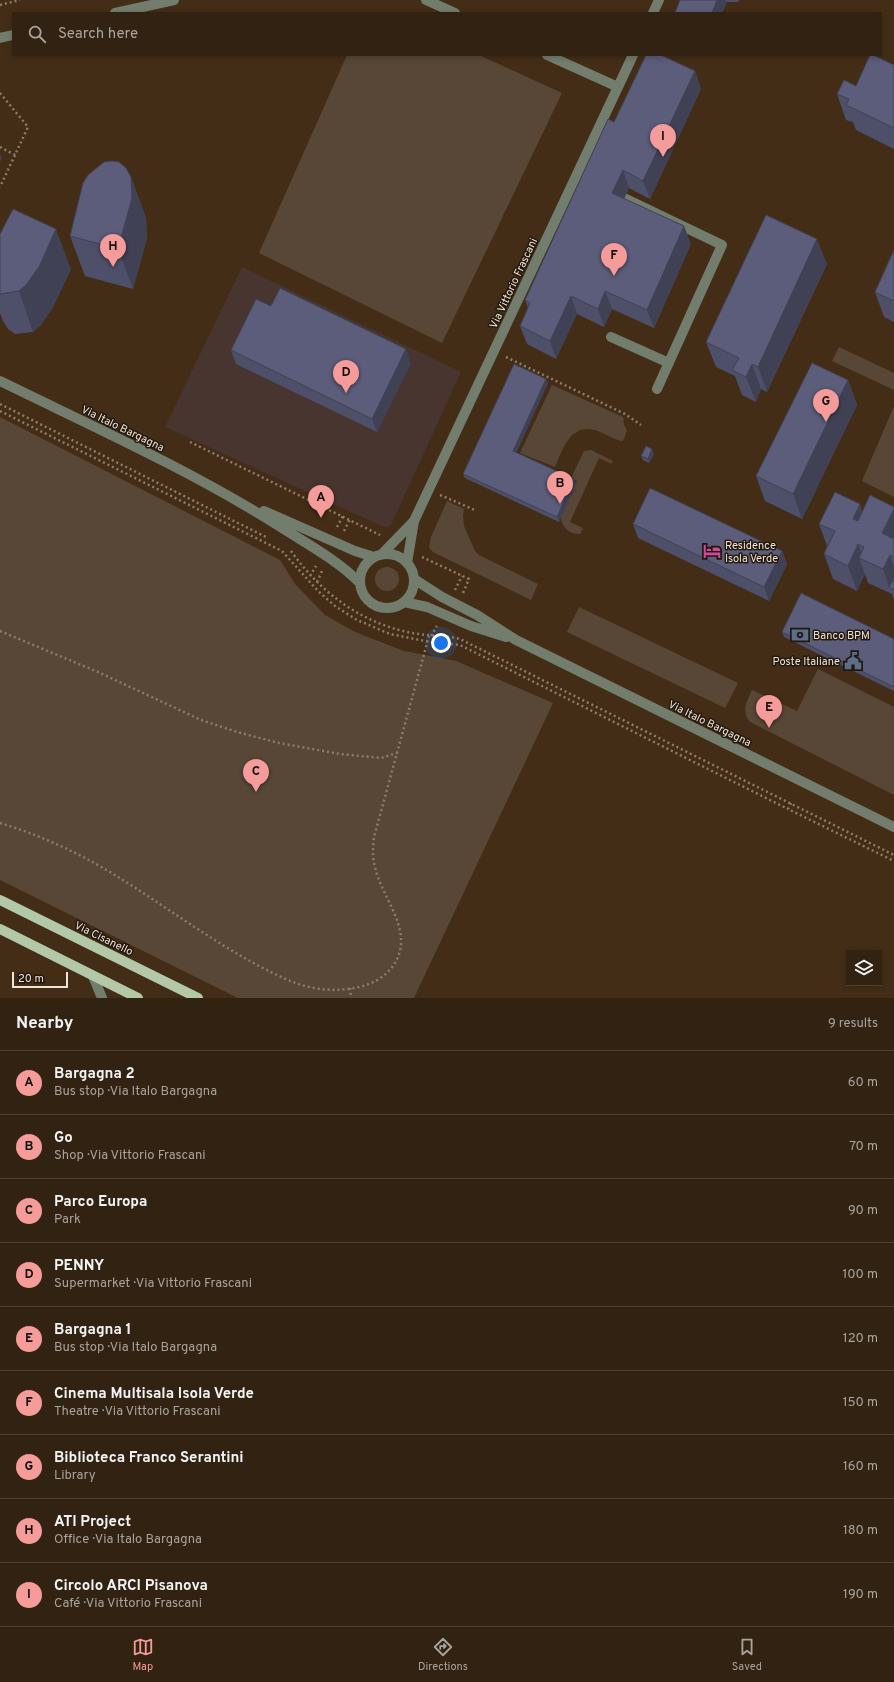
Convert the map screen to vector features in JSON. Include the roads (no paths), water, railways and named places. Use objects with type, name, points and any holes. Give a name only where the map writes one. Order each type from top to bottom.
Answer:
[{"type":"main road","name":"Via Cisanello","points":[[0,900],[198,998]]},
{"type":"main road","points":[[0,929],[138,998]]},
{"type":"street","points":[[120,12],[174,0]]},
{"type":"street","points":[[426,0],[453,12]]},
{"type":"street","points":[[653,12],[659,0]]},
{"type":"street","points":[[0,38],[12,35]]},
{"type":"street","points":[[549,56],[618,87]]},
{"type":"street","name":"Via Vittorio Frascani","points":[[407,562],[414,521],[633,56]]},
{"type":"street","points":[[577,175],[588,180]]},
{"type":"street","points":[[624,198],[722,245],[657,389]]},
{"type":"street","points":[[611,337],[669,363]]},
{"type":"street","name":"Via Italo Bargagna","points":[[0,381],[235,498],[355,551],[378,556]]},
{"type":"street","name":"Via Italo Bargagna","points":[[235,498],[334,560],[360,583]]},
{"type":"street","name":"Via Vittorio Frascani","points":[[378,556],[414,521]]},
{"type":"street","points":[[395,555],[407,562],[413,573],[414,579],[412,592],[404,602],[388,608],[378,606],[368,600],[360,583],[363,569],[378,556],[395,555]]},
{"type":"street","name":"Via Italo Bargagna","points":[[414,579],[442,597],[477,615],[516,640],[894,827]]},
{"type":"street","name":"Via Italo Bargagna","points":[[404,602],[427,607],[471,626],[516,640]]},
{"type":"street","points":[[93,976],[102,998]]},
{"type":"place","name":"Circolo ARCI Pisanova","points":[[663,157]]},
{"type":"place","name":"ATI Project","points":[[113,267]]},
{"type":"place","name":"Cinema Multisala Isola Verde","points":[[614,276]]},
{"type":"place","name":"PENNY","points":[[346,393]]},
{"type":"place","name":"Biblioteca Franco Serantini","points":[[826,422]]},
{"type":"place","name":"Go","points":[[560,504]]},
{"type":"place","name":"Bargagna 2","points":[[321,518]]},
{"type":"place","name":"Residence Isola Verde","points":[[712,551]]},
{"type":"place","name":"Banco BPM","points":[[800,635]]},
{"type":"place","name":"Poste Italiane","points":[[853,661]]},
{"type":"place","name":"Bargagna 1","points":[[769,728]]},
{"type":"place","name":"Parco Europa","points":[[256,792]]}]
